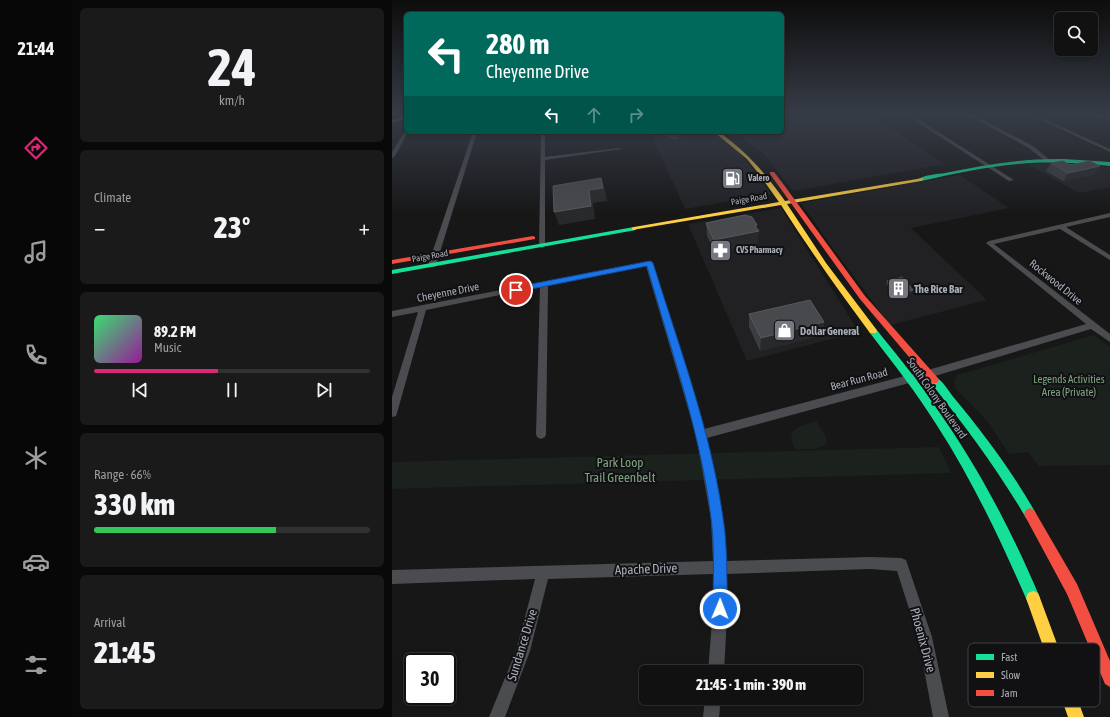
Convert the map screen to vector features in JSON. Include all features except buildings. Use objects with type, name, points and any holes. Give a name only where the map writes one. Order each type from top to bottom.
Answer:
[{"type":"main road","name":"South Colony Boulevard","points":[[741,146],[781,200],[841,288],[939,419],[993,512],[1035,605],[1049,643]]},
{"type":"main road","name":"South Colony Boulevard","points":[[742,146],[761,160],[792,198],[853,286],[890,331],[929,373],[978,434],[1017,490],[1072,589],[1095,643]]},
{"type":"main road","name":"Paige Road","points":[[392,272],[432,265],[542,241],[986,164],[1079,156],[1110,160]]},
{"type":"main road","name":"Paige Road","points":[[1045,158],[1110,164]]},
{"type":"main road","name":"Paige Road","points":[[392,262],[436,254],[542,241]]},
{"type":"main road","points":[[814,250],[817,245],[822,242]]},
{"type":"main road","points":[[841,288],[853,286]]},
{"type":"main road","name":"South Colony Boulevard","points":[[1100,655],[1110,679]]},
{"type":"main road","name":"South Colony Boulevard","points":[[1072,707],[1076,717]]},
{"type":"street","points":[[392,156],[398,146]]},
{"type":"street","points":[[432,265],[470,146]]},
{"type":"street","points":[[542,146],[542,241]]},
{"type":"street","points":[[958,146],[1011,180]]},
{"type":"street","points":[[1030,146],[1045,158]]},
{"type":"street","points":[[1100,146],[1110,151]]},
{"type":"street","points":[[542,159],[619,149]]},
{"type":"street","points":[[1062,227],[1110,215]]},
{"type":"street","points":[[1062,227],[1110,258]]},
{"type":"street","name":"Rockwood Drive","points":[[1062,227],[989,243],[1110,339]]},
{"type":"street","name":"Cheyenne Drive","points":[[392,314],[650,263],[701,435]]},
{"type":"street","points":[[541,434],[544,284]]},
{"type":"street","points":[[392,412],[423,308]]},
{"type":"street","name":"Bear Run Road","points":[[701,435],[929,373],[1092,325]]},
{"type":"street","points":[[701,435],[717,519],[721,596],[716,665]]},
{"type":"street","name":"Apache Drive","points":[[392,577],[870,563],[901,565]]},
{"type":"street","name":"Phoenix Drive","points":[[901,565],[925,637],[941,717]]},
{"type":"street","name":"Sundance Drive","points":[[497,717],[523,651],[543,572]]},
{"type":"street","points":[[711,717],[712,705]]},
{"type":"shaded area","points":[[657,146],[731,146],[743,157],[771,194],[685,209]]},
{"type":"shaded area","points":[[754,146],[918,146],[944,164],[793,191],[765,155]]},
{"type":"shaded area","points":[[1059,163],[1110,167],[1110,187],[1079,193],[1027,164]]},
{"type":"shaded area","points":[[960,175],[1009,208],[911,228],[987,300],[890,325],[801,203]]},
{"type":"shaded area","points":[[781,208],[859,332],[747,361],[688,224]]},
{"type":"green space","name":"Legends Activities Area (Private)","points":[[1094,335],[1110,347],[1110,465],[1039,466],[1028,452],[1009,454],[988,422],[955,388],[954,382],[957,375]]},
{"type":"green space","points":[[817,422],[826,437],[827,444],[816,449],[795,449],[791,437],[794,430]]},
{"type":"green space","name":"Park Loop Trail Greenbelt","points":[[939,447],[951,473],[392,489],[392,462]]},
{"type":"traffic: fast","points":[[921,179],[981,167],[1018,162],[1064,161],[1110,164]]},
{"type":"traffic: fast","points":[[392,272],[634,229]]},
{"type":"traffic: fast","points":[[873,331],[908,376],[954,442],[979,486],[1033,598]]},
{"type":"traffic: fast","points":[[934,380],[997,462],[1020,496],[1030,514]]},
{"type":"traffic: slow","points":[[736,146],[749,158],[773,188],[824,265],[873,331]]},
{"type":"traffic: slow","points":[[634,229],[921,179]]},
{"type":"traffic: slow","points":[[1033,598],[1049,643]]},
{"type":"traffic: slow","points":[[1072,707],[1076,717]]},
{"type":"traffic: jam","points":[[772,173],[863,297],[934,380]]},
{"type":"traffic: jam","points":[[392,262],[533,238]]},
{"type":"traffic: jam","points":[[1030,514],[1072,589],[1095,643]]},
{"type":"traffic: jam","points":[[1100,655],[1110,679]]},
{"type":"place","name":"Valero","points":[[733,178]]},
{"type":"place","name":"CVS Pharmacy","points":[[720,250]]},
{"type":"place","name":"The Rice Bar","points":[[899,289]]},
{"type":"place","name":"Dollar General","points":[[785,331]]},
{"type":"route","points":[[516,290],[650,263],[701,435],[708,466],[717,519],[721,596],[720,609]]}]
